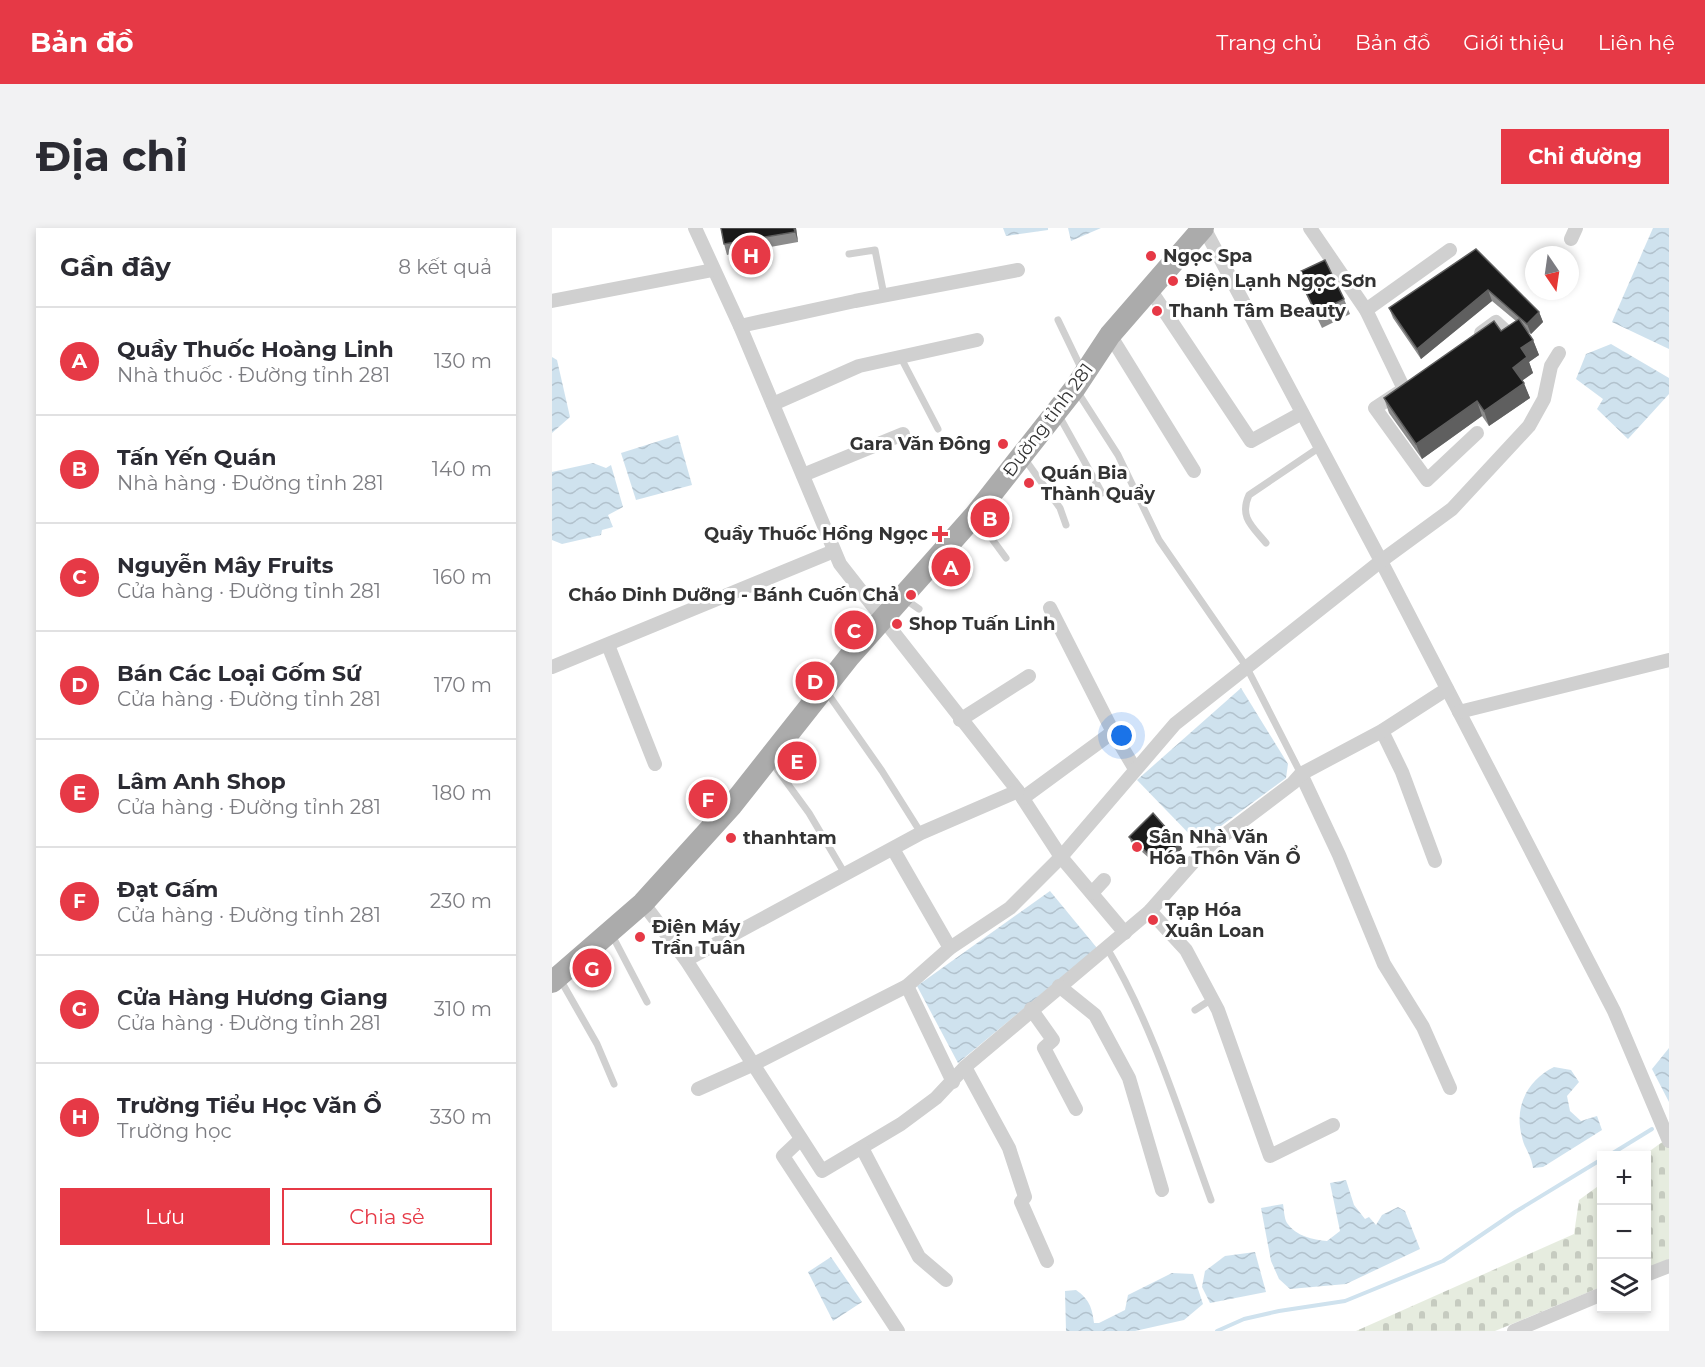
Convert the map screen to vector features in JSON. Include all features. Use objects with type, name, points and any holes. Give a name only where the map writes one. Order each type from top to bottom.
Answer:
[{"type":"main road","name":"Đường tỉnh 281","points":[[555,980],[643,903],[732,805],[823,688],[881,619],[910,603],[975,515],[1080,382],[1110,335],[1204,228]]},
{"type":"street","points":[[695,228],[740,326],[840,564],[960,720],[1021,794],[1061,857],[1125,933]]},
{"type":"street","points":[[1204,228],[1381,561],[1614,1011],[1669,1141]]},
{"type":"street","points":[[1310,228],[1366,310],[1409,386],[1375,408],[1427,480],[1477,433]]},
{"type":"street","points":[[1366,310],[1450,250]]},
{"type":"street","points":[[552,301],[713,270]]},
{"type":"street","points":[[740,326],[884,295],[1018,270]]},
{"type":"street","points":[[1149,288],[1251,441],[1302,413]]},
{"type":"street","points":[[1469,342],[1496,322],[1511,336]]},
{"type":"street","points":[[1110,335],[1194,471]]},
{"type":"street","points":[[773,404],[859,366],[977,340]]},
{"type":"street","points":[[698,1089],[753,1064],[907,986],[950,948],[1010,908],[1061,857],[1175,724],[1381,561],[1452,509],[1529,426],[1544,399],[1551,366],[1559,353]]},
{"type":"street","points":[[803,475],[903,434]]},
{"type":"street","points":[[552,667],[834,551]]},
{"type":"street","points":[[1050,608],[1113,732],[1135,769]]},
{"type":"street","points":[[608,645],[655,764]]},
{"type":"street","points":[[1459,712],[1669,660]]},
{"type":"street","points":[[960,720],[1029,676]]},
{"type":"street","points":[[643,903],[686,960],[822,1171],[901,1124],[936,1098],[965,1067],[1031,1009],[1150,911],[1203,851],[1293,783],[1301,774],[1382,731],[1447,689]]},
{"type":"street","points":[[1382,731],[1402,772],[1435,861]]},
{"type":"street","points":[[686,960],[921,833],[1021,794],[1113,732]]},
{"type":"street","points":[[1301,774],[1339,855],[1384,964],[1423,1027],[1450,1088]]},
{"type":"street","points":[[893,849],[950,948]]},
{"type":"street","points":[[1092,893],[1104,880]]},
{"type":"street","points":[[1150,911],[1186,950],[1225,1025],[1270,1156],[1333,1125]]},
{"type":"street","points":[[907,986],[953,1082]]},
{"type":"street","points":[[1059,986],[1095,1015],[1120,1060],[1134,1092],[1162,1190]]},
{"type":"street","points":[[1031,1009],[1053,1040],[1044,1048],[1076,1109]]},
{"type":"street","points":[[965,1067],[1013,1158],[1025,1197],[1020,1202],[1047,1261]]},
{"type":"street","points":[[801,1138],[783,1156],[898,1331]]},
{"type":"street","points":[[862,1148],[919,1257],[946,1280]]},
{"type":"street","points":[[1651,1273],[1669,1266]]},
{"type":"street","points":[[1514,1331],[1597,1296]]},
{"type":"lane","points":[[849,254],[875,250],[884,295]]},
{"type":"lane","points":[[1058,320],[1080,382],[1160,540],[1246,666],[1301,774]]},
{"type":"lane","points":[[900,356],[938,429]]},
{"type":"lane","points":[[1057,412],[1102,493]]},
{"type":"lane","points":[[1266,543],[1246,517],[1244,507],[1249,495],[1320,447]]},
{"type":"lane","points":[[1022,456],[1060,507],[1066,525]]},
{"type":"lane","points":[[975,515],[1006,558]]},
{"type":"lane","points":[[823,688],[882,771],[921,833]]},
{"type":"lane","points":[[769,759],[809,813],[845,875]]},
{"type":"lane","points":[[611,933],[647,1002]]},
{"type":"lane","points":[[1107,948],[1126,980],[1156,1050],[1211,1200]]},
{"type":"lane","points":[[555,980],[597,1044],[614,1084]]},
{"type":"lane","points":[[1195,1011],[1212,999]]},
{"type":"green space","points":[[1669,1137],[1669,1259],[1651,1266],[1651,1151]]},
{"type":"green space","points":[[1597,1187],[1597,1289],[1495,1331],[1356,1331],[1574,1234],[1579,1200]]},
{"type":"water","points":[[1003,228],[1048,228],[1048,230],[1006,236]]},
{"type":"water","points":[[1068,228],[1101,228],[1071,241]]},
{"type":"water","points":[[1653,228],[1669,228],[1669,349],[1612,322]]},
{"type":"water","points":[[1611,344],[1669,378],[1669,394],[1628,439],[1597,409],[1603,399],[1576,379],[1586,354]]},
{"type":"water","points":[[552,357],[557,360],[570,417],[552,433]]},
{"type":"water","points":[[678,435],[692,485],[636,500],[621,453]]},
{"type":"water","points":[[593,463],[606,468],[611,465],[623,507],[608,515],[613,527],[602,530],[601,535],[562,544],[552,540],[552,472]]},
{"type":"water","points":[[1241,688],[1288,764],[1286,778],[1198,843],[1137,780]]},
{"type":"water","points":[[1050,891],[1097,948],[958,1063],[917,986]]},
{"type":"water","points":[[1669,1048],[1669,1102],[1652,1069]]},
{"type":"water","points":[[1554,1067],[1571,1070],[1579,1082],[1567,1096],[1570,1111],[1581,1121],[1597,1116],[1602,1130],[1543,1167],[1533,1168],[1520,1126],[1521,1106],[1529,1088],[1544,1073]]},
{"type":"water","points":[[1346,1180],[1354,1205],[1365,1219],[1369,1217],[1376,1225],[1382,1215],[1398,1207],[1405,1211],[1420,1249],[1346,1284],[1290,1289],[1279,1279],[1271,1261],[1261,1208],[1283,1204],[1286,1221],[1295,1231],[1311,1238],[1327,1241],[1340,1231],[1330,1183]]},
{"type":"water","points":[[1255,1252],[1266,1292],[1210,1303],[1202,1287],[1205,1271],[1225,1256]]},
{"type":"water","points":[[831,1257],[862,1302],[833,1321],[808,1272]]},
{"type":"water","points":[[1172,1273],[1193,1274],[1203,1304],[1184,1320],[1135,1331],[1066,1331],[1065,1291],[1076,1290],[1084,1297],[1091,1308],[1094,1323],[1099,1323],[1125,1310],[1128,1295]]},
{"type":"building","points":[[721,228],[794,228],[795,232],[724,244]]},
{"type":"building","points":[[1476,249],[1539,312],[1527,324],[1488,290],[1417,349],[1389,308]]},
{"type":"building","points":[[1325,260],[1344,299],[1316,313],[1297,273]]},
{"type":"building","points":[[1519,319],[1533,340],[1521,348],[1527,357],[1513,368],[1524,383],[1484,411],[1477,401],[1416,444],[1384,398],[1494,321],[1501,331]]},
{"type":"building","points":[[1153,813],[1180,844],[1157,861],[1129,837]]},
{"type":"waterway","points":[[1616,1151],[1652,1129]]},
{"type":"waterway","points":[[1217,1331],[1244,1319],[1345,1301],[1443,1261],[1515,1212],[1597,1162]]},
{"type":"place","name":"Trường Tiểu Học Văn Ổ","points":[[751,255]]},
{"type":"place","name":"Ngọc Spa","points":[[1151,256]]},
{"type":"place","name":"Điện Lạnh Ngọc Sơn","points":[[1173,281]]},
{"type":"place","name":"Thanh Tâm Beauty","points":[[1157,311]]},
{"type":"place","name":"Gara Văn Đông","points":[[1003,444]]},
{"type":"place","name":"Quán Bia Thành Quẩy","points":[[1029,483]]},
{"type":"place","name":"Tấn Yến Quán","points":[[990,518]]},
{"type":"place","name":"Quầy Thuốc Hồng Ngọc","points":[[940,534]]},
{"type":"place","name":"Quầy Thuốc Hoàng Linh","points":[[951,567]]},
{"type":"place","name":"Cháo Dinh Dưỡng - Bánh Cuốn Chả","points":[[911,595]]},
{"type":"place","name":"Shop Tuấn Linh","points":[[897,624]]},
{"type":"place","name":"Nguyễn Mây Fruits","points":[[854,630]]},
{"type":"place","name":"Bán Các Loại Gốm Sứ","points":[[815,681]]},
{"type":"place","name":"Lâm Anh Shop","points":[[797,761]]},
{"type":"place","name":"Đạt Gấm","points":[[708,799]]},
{"type":"place","name":"thanhtam","points":[[731,838]]},
{"type":"place","name":"Sân Nhà Văn Hóa Thôn Văn Ổ","points":[[1137,847]]},
{"type":"place","name":"Tạp Hóa Xuân Loan","points":[[1153,920]]},
{"type":"place","name":"Điện Máy Trần Tuân","points":[[640,937]]},
{"type":"place","name":"Cửa Hàng Hương Giang","points":[[592,968]]}]
